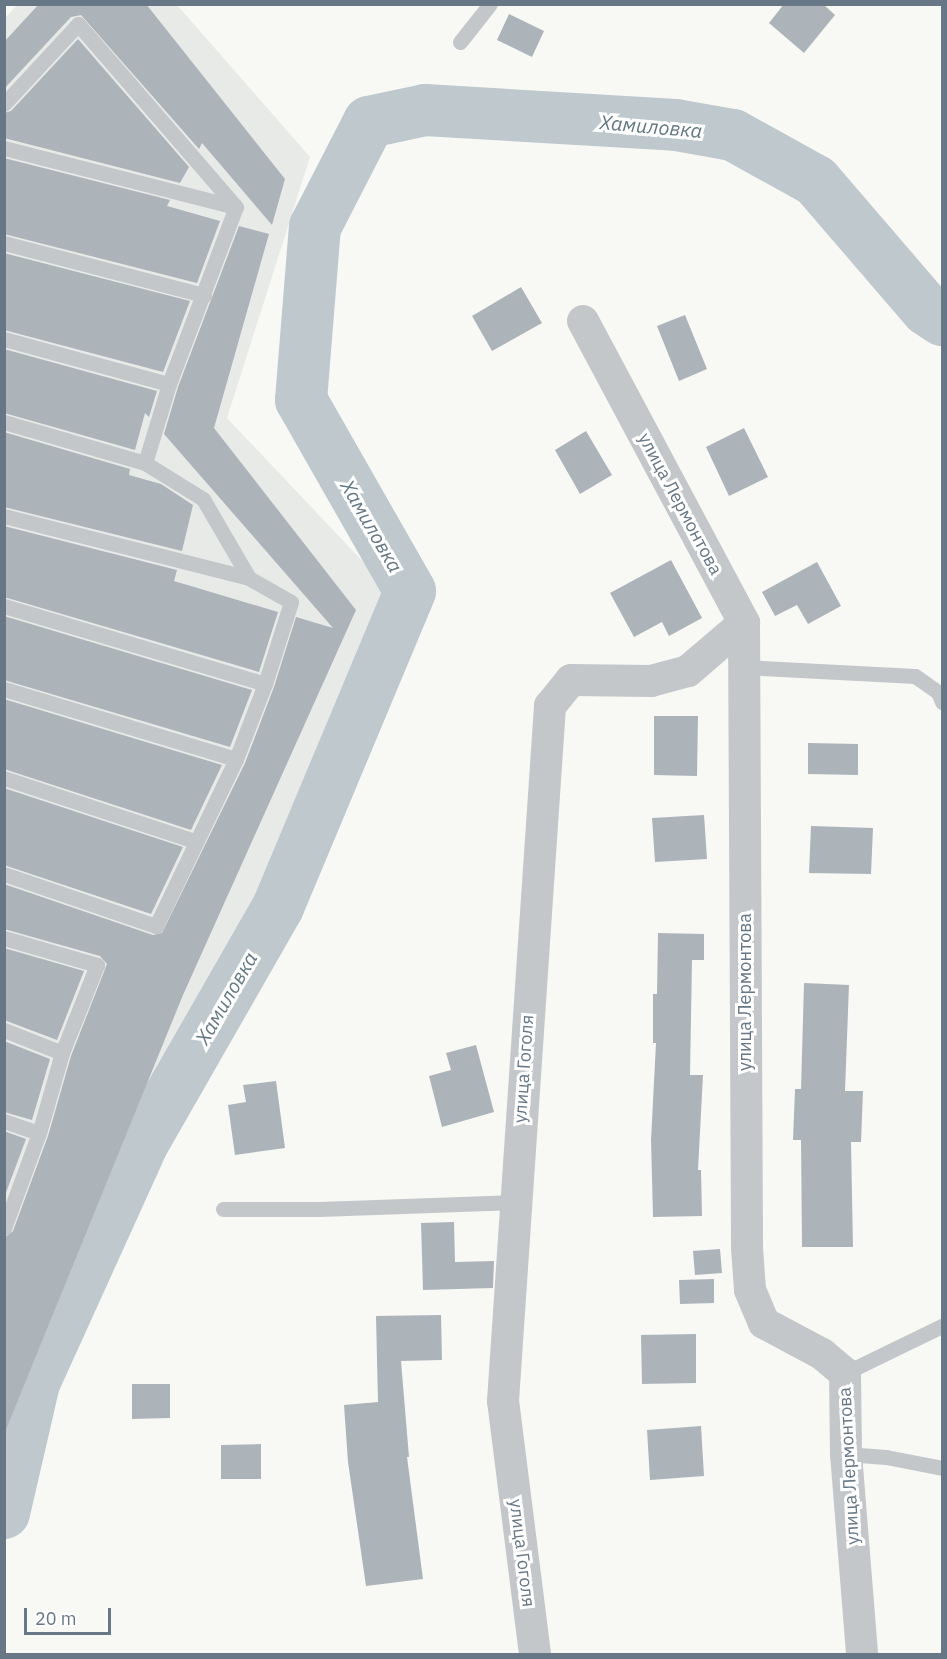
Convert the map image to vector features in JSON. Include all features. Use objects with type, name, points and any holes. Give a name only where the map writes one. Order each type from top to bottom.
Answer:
[{"type":"street","name":"улица Лермонтова","points":[[583,321],[744,623],[747,1248],[750,1290],[764,1323],[822,1354],[845,1373],[846,1454],[862,1654]]},
{"type":"street","name":"улица Гоголя","points":[[535,1654],[503,1401],[550,706],[571,680],[651,681],[688,671],[744,623]]},
{"type":"lane","points":[[460,42],[490,4]]},
{"type":"lane","points":[[4,104],[78,24],[236,207]]},
{"type":"lane","points":[[4,148],[236,207]]},
{"type":"lane","points":[[146,463],[169,384],[236,207]]},
{"type":"lane","points":[[4,243],[204,295]]},
{"type":"lane","points":[[4,339],[169,384]]},
{"type":"lane","points":[[4,422],[146,463],[203,499],[249,578]]},
{"type":"lane","points":[[4,516],[249,578],[291,602],[265,684],[236,759],[156,926],[4,874]]},
{"type":"lane","points":[[4,606],[265,684]]},
{"type":"lane","points":[[743,667],[915,676],[938,692],[942,702]]},
{"type":"lane","points":[[4,689],[236,759]]},
{"type":"lane","points":[[4,778],[195,841]]},
{"type":"lane","points":[[4,938],[97,965],[63,1053],[39,1133],[7,1211],[4,1228]]},
{"type":"lane","points":[[4,1030],[63,1053]]},
{"type":"lane","points":[[4,1121],[39,1133]]},
{"type":"lane","points":[[222,1209],[319,1209],[515,1202]]},
{"type":"lane","points":[[845,1373],[942,1326]]},
{"type":"lane","points":[[846,1454],[897,1459],[942,1468]]},
{"type":"shaded area","points":[[17,5],[177,5],[310,157],[227,418],[387,587],[218,986],[176,1056],[11,1434],[5,1462],[5,18]]},
{"type":"building","points":[[39,4],[146,4],[285,179],[272,225],[202,143],[199,149],[81,15],[71,17],[4,89],[4,42]]},
{"type":"building","points":[[784,4],[823,4],[835,15],[804,53],[769,23]]},
{"type":"building","points":[[509,14],[544,31],[532,57],[497,40]]},
{"type":"building","points":[[78,39],[189,167],[180,183],[4,138],[4,113],[11,111]]},
{"type":"building","points":[[4,158],[170,200],[167,206],[220,221],[197,283],[4,234]]},
{"type":"building","points":[[239,226],[269,234],[214,428],[356,610],[183,995],[5,1432],[4,1238],[13,1231],[48,1136],[71,1056],[107,964],[100,956],[4,929],[4,884],[153,935],[162,933],[245,763],[274,687],[296,617],[333,628],[164,434],[178,387]]},
{"type":"building","points":[[4,253],[190,301],[163,372],[4,330]]},
{"type":"building","points":[[521,287],[542,323],[492,351],[472,316]]},
{"type":"building","points":[[685,315],[707,369],[679,381],[657,326]]},
{"type":"building","points":[[4,349],[157,391],[149,417],[145,413],[135,450],[4,413]]},
{"type":"building","points":[[744,428],[768,477],[729,496],[706,447]]},
{"type":"building","points":[[586,431],[612,475],[580,494],[555,450]]},
{"type":"building","points":[[4,432],[130,469],[129,475],[161,484],[193,505],[182,551],[4,507]]},
{"type":"building","points":[[4,526],[177,570],[174,581],[278,612],[259,672],[4,597]]},
{"type":"building","points":[[671,560],[702,618],[669,636],[662,622],[634,637],[610,593]]},
{"type":"building","points":[[817,562],[841,606],[808,624],[797,605],[775,616],[762,592]]},
{"type":"building","points":[[4,616],[252,690],[230,747],[4,680]]},
{"type":"building","points":[[4,699],[222,765],[191,830],[4,769]]},
{"type":"building","points":[[654,716],[698,716],[697,776],[654,775]]},
{"type":"building","points":[[808,743],[858,744],[858,775],[808,774]]},
{"type":"building","points":[[4,788],[183,847],[151,914],[4,865]]},
{"type":"building","points":[[704,815],[707,859],[655,862],[652,818]]},
{"type":"building","points":[[811,826],[873,828],[871,874],[809,873]]},
{"type":"building","points":[[658,933],[704,934],[704,960],[692,960],[690,1075],[703,1075],[698,1170],[701,1170],[702,1216],[653,1217],[651,1140],[656,1043],[653,1043],[653,994],[657,994]]},
{"type":"building","points":[[4,948],[84,971],[57,1040],[4,1020]]},
{"type":"building","points":[[804,983],[849,985],[845,1091],[863,1091],[861,1142],[851,1142],[853,1247],[802,1247],[801,1140],[793,1140],[795,1089],[801,1089]]},
{"type":"building","points":[[4,1041],[50,1059],[32,1120],[4,1112]]},
{"type":"building","points":[[476,1045],[494,1112],[442,1127],[429,1076],[451,1070],[446,1053]]},
{"type":"building","points":[[276,1081],[285,1148],[235,1155],[228,1105],[246,1102],[243,1085]]},
{"type":"building","points":[[4,1131],[26,1139],[4,1198]]},
{"type":"building","points":[[454,1222],[455,1262],[494,1261],[493,1288],[423,1290],[421,1223]]},
{"type":"building","points":[[720,1249],[722,1273],[695,1275],[693,1251]]},
{"type":"building","points":[[714,1279],[714,1303],[680,1304],[679,1280]]},
{"type":"building","points":[[441,1315],[442,1360],[401,1361],[409,1457],[407,1457],[423,1579],[366,1586],[348,1462],[344,1405],[378,1402],[376,1316]]},
{"type":"building","points":[[696,1334],[696,1383],[642,1384],[641,1335]]},
{"type":"building","points":[[132,1384],[170,1384],[170,1418],[132,1419]]},
{"type":"building","points":[[701,1426],[704,1476],[650,1480],[647,1430]]},
{"type":"building","points":[[261,1444],[261,1479],[221,1479],[221,1445]]},
{"type":"waterway","name":"Хамиловка","points":[[4,1513],[34,1383],[144,1141],[278,907],[410,591],[301,400],[315,227],[369,122],[425,110],[676,125],[733,135],[816,181],[927,310],[942,320]]}]
